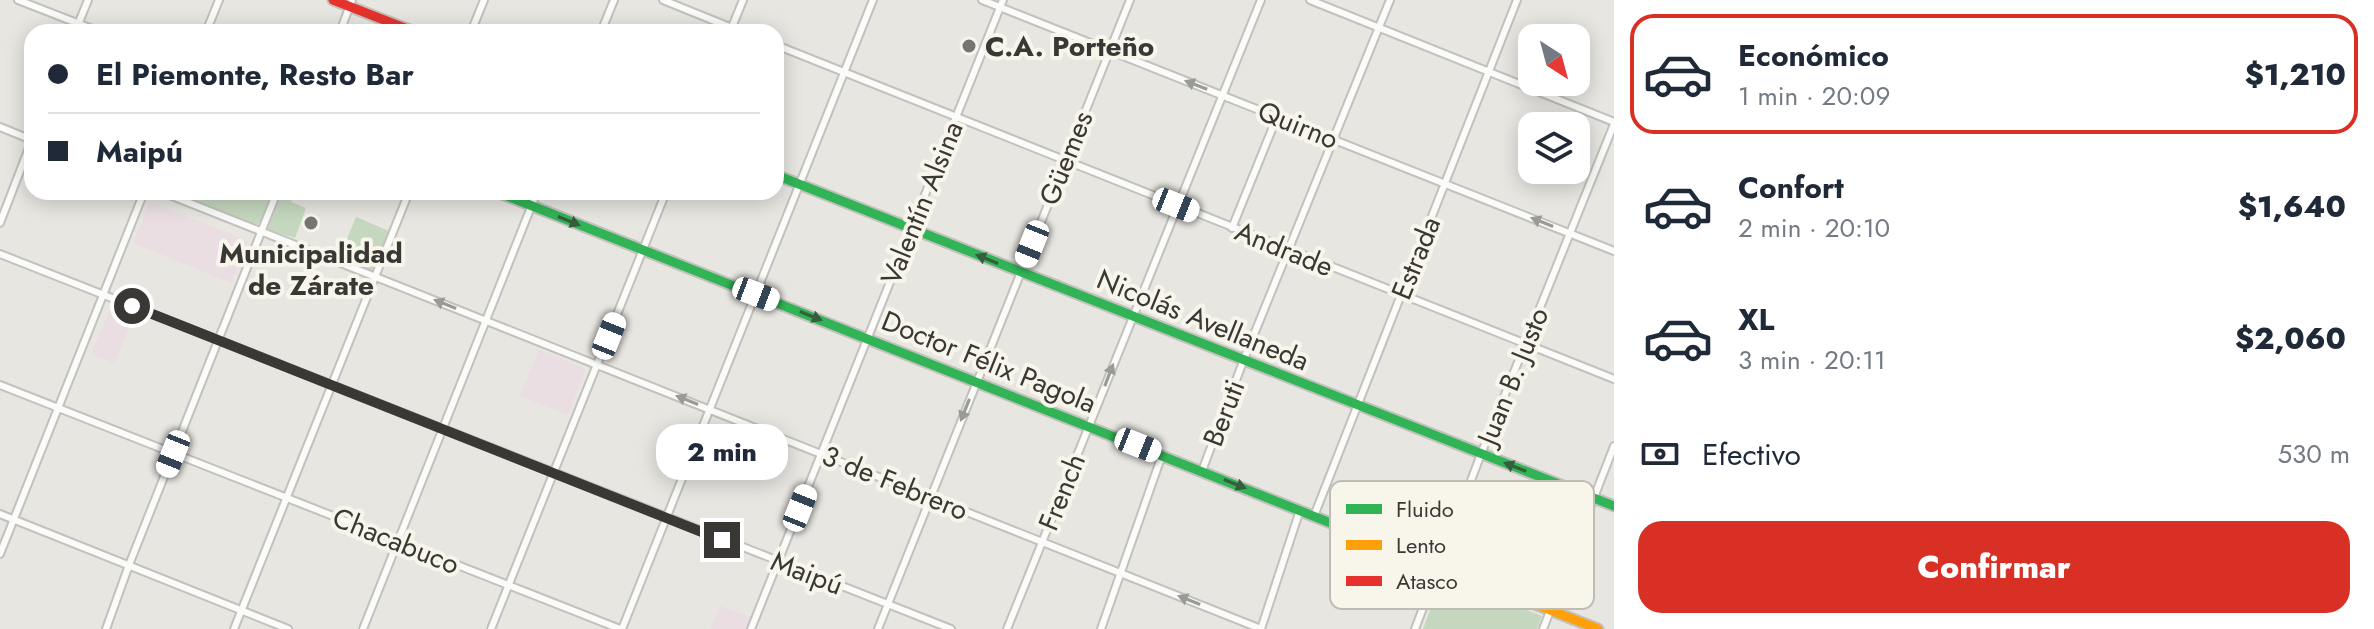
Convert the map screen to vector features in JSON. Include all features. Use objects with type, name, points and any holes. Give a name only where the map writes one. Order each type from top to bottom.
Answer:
[{"type":"street","points":[[18,0],[78,23],[88,0]]},
{"type":"street","points":[[209,24],[219,0]]},
{"type":"street","points":[[333,0],[351,3],[397,24]]},
{"type":"street","points":[[474,24],[484,0]]},
{"type":"street","points":[[604,24],[614,0]]},
{"type":"street","points":[[663,0],[717,24]]},
{"type":"street","points":[[733,24],[743,0]]},
{"type":"street","points":[[621,629],[873,0]]},
{"type":"street","name":"Quirno","points":[[982,0],[1002,4],[1109,52],[1614,251]]},
{"type":"street","name":"Güemes","points":[[878,629],[1130,0]]},
{"type":"street","name":"French","points":[[1007,629],[1261,0]]},
{"type":"street","points":[[1310,0],[1614,123]]},
{"type":"street","name":"Beruti","points":[[1202,471],[1244,359],[1390,0]]},
{"type":"street","name":"Estrada","points":[[1314,516],[1517,0]]},
{"type":"street","points":[[343,24],[351,3]]},
{"type":"street","name":"Valentín Alsina","points":[[751,629],[1002,4]]},
{"type":"street","name":"Andrade","points":[[784,48],[1614,379]]},
{"type":"street","points":[[1232,228],[1277,117]]},
{"type":"street","name":"Juan B. Justo","points":[[1471,481],[1614,123]]},
{"type":"street","points":[[0,127],[24,137]]},
{"type":"street","points":[[0,223],[24,161]]},
{"type":"street","name":"Nicolás Avellaneda","points":[[784,178],[1550,481]]},
{"type":"street","points":[[0,554],[141,200]]},
{"type":"street","name":"3 de Febrero","points":[[183,200],[1261,629]]},
{"type":"street","points":[[106,629],[274,200]]},
{"type":"street","points":[[234,629],[406,200]]},
{"type":"street","name":"Doctor Félix Pagola","points":[[516,200],[1330,522]]},
{"type":"street","points":[[363,629],[534,200]]},
{"type":"street","points":[[491,629],[663,200]]},
{"type":"street","name":"Maipú","points":[[0,254],[951,629]]},
{"type":"street","name":"Chacabuco","points":[[0,385],[621,629]]},
{"type":"street","points":[[1594,496],[1614,446]]},
{"type":"street","name":"Beruti","points":[[1101,629],[1162,455]]},
{"type":"street","name":"Nicolás Avellaneda","points":[[1594,498],[1614,506]]},
{"type":"street","points":[[1261,629],[1300,510]]},
{"type":"street","points":[[0,514],[288,629]]},
{"type":"street","name":"Juan B. Justo","points":[[1415,629],[1423,609]]},
{"type":"street","points":[[1543,629],[1550,610]]},
{"type":"street","name":"Doctor Félix Pagola","points":[[1550,610],[1598,629]]},
{"type":"shaded area","points":[[150,202],[248,241],[231,283],[133,243]]},
{"type":"shaded area","points":[[111,308],[134,317],[114,363],[91,354]]},
{"type":"shaded area","points":[[539,350],[585,371],[568,415],[520,396]]},
{"type":"shaded area","points":[[720,606],[750,617],[745,629],[711,629]]},
{"type":"green space","points":[[191,200],[270,200],[261,223],[254,225]]},
{"type":"green space","points":[[276,200],[292,200],[306,208],[295,238],[265,229]]},
{"type":"green space","points":[[356,217],[391,232],[373,274],[339,259]]},
{"type":"green space","points":[[1430,609],[1524,609],[1542,616],[1537,629],[1423,629]]},
{"type":"traffic: fast","points":[[784,178],[1551,481]]},
{"type":"traffic: fast","points":[[517,200],[1330,523]]},
{"type":"traffic: fast","points":[[1594,498],[1614,506]]},
{"type":"traffic: slow","points":[[1547,609],[1598,629]]},
{"type":"traffic: jam","points":[[333,0],[394,24]]},
{"type":"place","name":"C.A. Porteño","points":[[969,46]]},
{"type":"place","name":"Municipalidad de Zárate","points":[[311,223]]},
{"type":"route","points":[[132,306],[722,540]]}]
